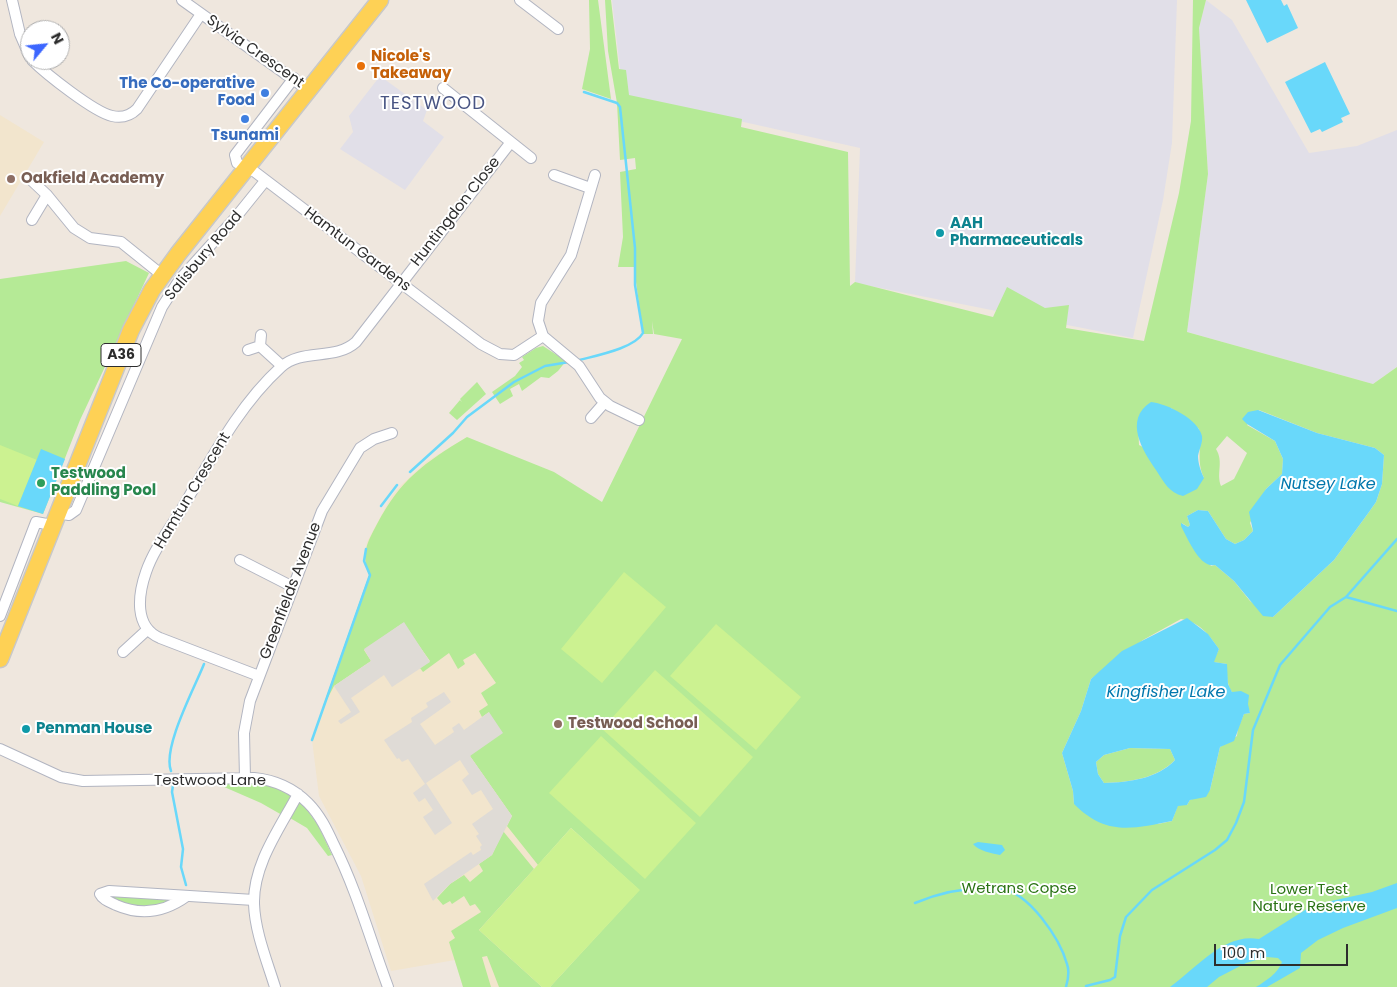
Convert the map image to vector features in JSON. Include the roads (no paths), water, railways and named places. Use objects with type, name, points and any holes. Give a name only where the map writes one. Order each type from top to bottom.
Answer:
[{"type":"main road","name":"Salisbury Road","points":[[0,659],[131,330],[162,275],[380,0]]},
{"type":"street","name":"Sylvia Crescent","points":[[12,0],[20,34]]},
{"type":"street","name":"Sylvia Crescent","points":[[182,0],[294,78],[308,90]]},
{"type":"street","points":[[520,0],[558,29]]},
{"type":"street","name":"Sylvia Crescent","points":[[46,70],[98,110],[114,117],[125,116],[137,109],[201,14]]},
{"type":"street","points":[[246,168],[237,163],[234,155],[294,78]]},
{"type":"street","name":"Huntingdon Close","points":[[443,88],[531,158]]},
{"type":"street","name":"Huntingdon Close","points":[[401,283],[511,142]]},
{"type":"street","name":"Hamtun Gardens","points":[[246,168],[468,335],[491,350],[510,356],[518,354],[543,336]]},
{"type":"street","points":[[554,175],[590,188]]},
{"type":"street","points":[[595,175],[571,255],[539,309],[538,321],[543,336],[579,366],[605,402],[639,420]]},
{"type":"street","points":[[28,178],[47,195],[74,228],[90,238],[121,242],[162,275]]},
{"type":"street","name":"Salisbury Road","points":[[0,616],[36,522],[69,515],[76,510],[149,333],[171,292],[265,181]]},
{"type":"street","points":[[32,220],[47,195]]},
{"type":"street","name":"Hamtun Crescent","points":[[147,630],[142,620],[140,601],[149,565],[232,426],[251,400],[282,366],[298,358],[336,352],[352,346],[401,283]]},
{"type":"street","points":[[260,346],[261,335]]},
{"type":"street","points":[[260,346],[282,366]]},
{"type":"street","points":[[248,350],[260,346]]},
{"type":"street","points":[[591,418],[605,402]]},
{"type":"street","name":"Greenfields Avenue","points":[[245,778],[245,728],[247,713],[292,587],[322,511],[353,458],[368,442],[392,433]]},
{"type":"street","points":[[240,560],[292,587]]},
{"type":"street","points":[[123,652],[147,630],[160,638],[259,676]]},
{"type":"street","name":"Testwood Lane","points":[[0,749],[61,777],[83,781],[245,778],[276,782],[298,794],[309,803],[321,820],[350,879],[388,987]]},
{"type":"street","points":[[275,987],[257,923],[254,900],[263,861],[298,794]]},
{"type":"street","points":[[188,896],[173,906],[151,912],[130,911],[107,900],[100,894],[109,891],[254,900]]},
{"type":"water","points":[[1246,0],[1281,0],[1284,6],[1287,4],[1298,28],[1267,43]]},
{"type":"water","points":[[1325,62],[1350,114],[1341,118],[1343,122],[1322,132],[1320,129],[1311,133],[1285,82]]},
{"type":"water","points":[[1151,402],[1174,409],[1189,418],[1202,436],[1198,456],[1204,478],[1197,489],[1183,496],[1170,490],[1164,483],[1141,445],[1138,436],[1138,418],[1143,409]]},
{"type":"water","name":"Nutsey Lake","points":[[1258,410],[1317,433],[1375,448],[1384,455],[1382,484],[1376,502],[1334,560],[1273,617],[1263,616],[1234,581],[1215,565],[1209,565],[1204,562],[1190,544],[1181,526],[1181,523],[1188,527],[1190,525],[1187,516],[1198,510],[1208,511],[1226,539],[1235,544],[1244,540],[1253,531],[1249,512],[1266,489],[1282,474],[1283,459],[1275,441],[1242,419],[1248,412]]},
{"type":"water","name":"Testwood Paddling Pool","points":[[41,449],[65,459],[43,514],[18,506]]},
{"type":"water","name":"Kingfisher Lake","points":[[1187,618],[1208,634],[1219,649],[1214,662],[1227,664],[1228,684],[1232,692],[1241,691],[1249,695],[1250,713],[1244,714],[1234,741],[1220,747],[1210,790],[1206,797],[1190,800],[1187,805],[1178,806],[1172,821],[1132,828],[1109,826],[1097,821],[1074,804],[1073,791],[1062,753],[1081,711],[1091,679],[1122,651]],"holes":[[[1130,748],[1170,749],[1175,760],[1151,775],[1124,782],[1104,783],[1098,774],[1096,762],[1104,755]]]},
{"type":"water","points":[[978,842],[1002,845],[1005,850],[1000,855],[989,852],[973,844]]},
{"type":"water","points":[[1397,883],[1397,908],[1343,928],[1318,940],[1301,953],[1300,968],[1267,987],[1256,987],[1278,970],[1282,962],[1278,958],[1267,957],[1246,963],[1219,977],[1207,987],[1170,987],[1222,946],[1246,938],[1259,939],[1313,905],[1372,892]]},
{"type":"waterway","points":[[576,361],[622,348],[638,339],[643,333],[635,285],[635,248],[620,107],[617,103],[584,92]]},
{"type":"waterway","points":[[410,472],[453,433],[467,417],[514,382],[545,366],[569,362]]},
{"type":"waterway","points":[[381,506],[397,485]]},
{"type":"waterway","points":[[1086,986],[1115,977],[1120,936],[1126,917],[1152,890],[1215,850],[1227,840],[1244,802],[1253,730],[1280,665],[1330,607],[1346,597],[1397,539]]},
{"type":"waterway","points":[[312,740],[370,575],[364,561],[366,549]]},
{"type":"waterway","points":[[1346,597],[1397,611]]},
{"type":"waterway","points":[[171,771],[169,761],[175,733],[204,664]]},
{"type":"waterway","points":[[173,785],[172,792],[183,849],[181,867],[186,885]]},
{"type":"waterway","points":[[915,903],[936,895],[968,889],[990,888],[1012,892],[1032,907],[1058,942],[1068,967],[1066,987]]},
{"type":"place","name":"Nicole's Takeaway","points":[[361,66]]},
{"type":"place","name":"The Co-operative Food","points":[[265,93]]},
{"type":"place","name":"Tsunami","points":[[245,119]]},
{"type":"place","name":"Oakfield Academy","points":[[11,179]]},
{"type":"place","name":"AAH Pharmaceuticals","points":[[940,233]]},
{"type":"place","name":"Testwood Paddling Pool","points":[[41,483]]},
{"type":"place","name":"Testwood School","points":[[558,724]]},
{"type":"place","name":"Penman House","points":[[26,729]]},
{"type":"district","name":"TESTWOOD","points":[[433,104]]},
{"type":"park label","name":"Wetrans Copse","points":[[1019,889]]},
{"type":"park label","name":"Lower Test Nature Reserve","points":[[1309,898]]}]
